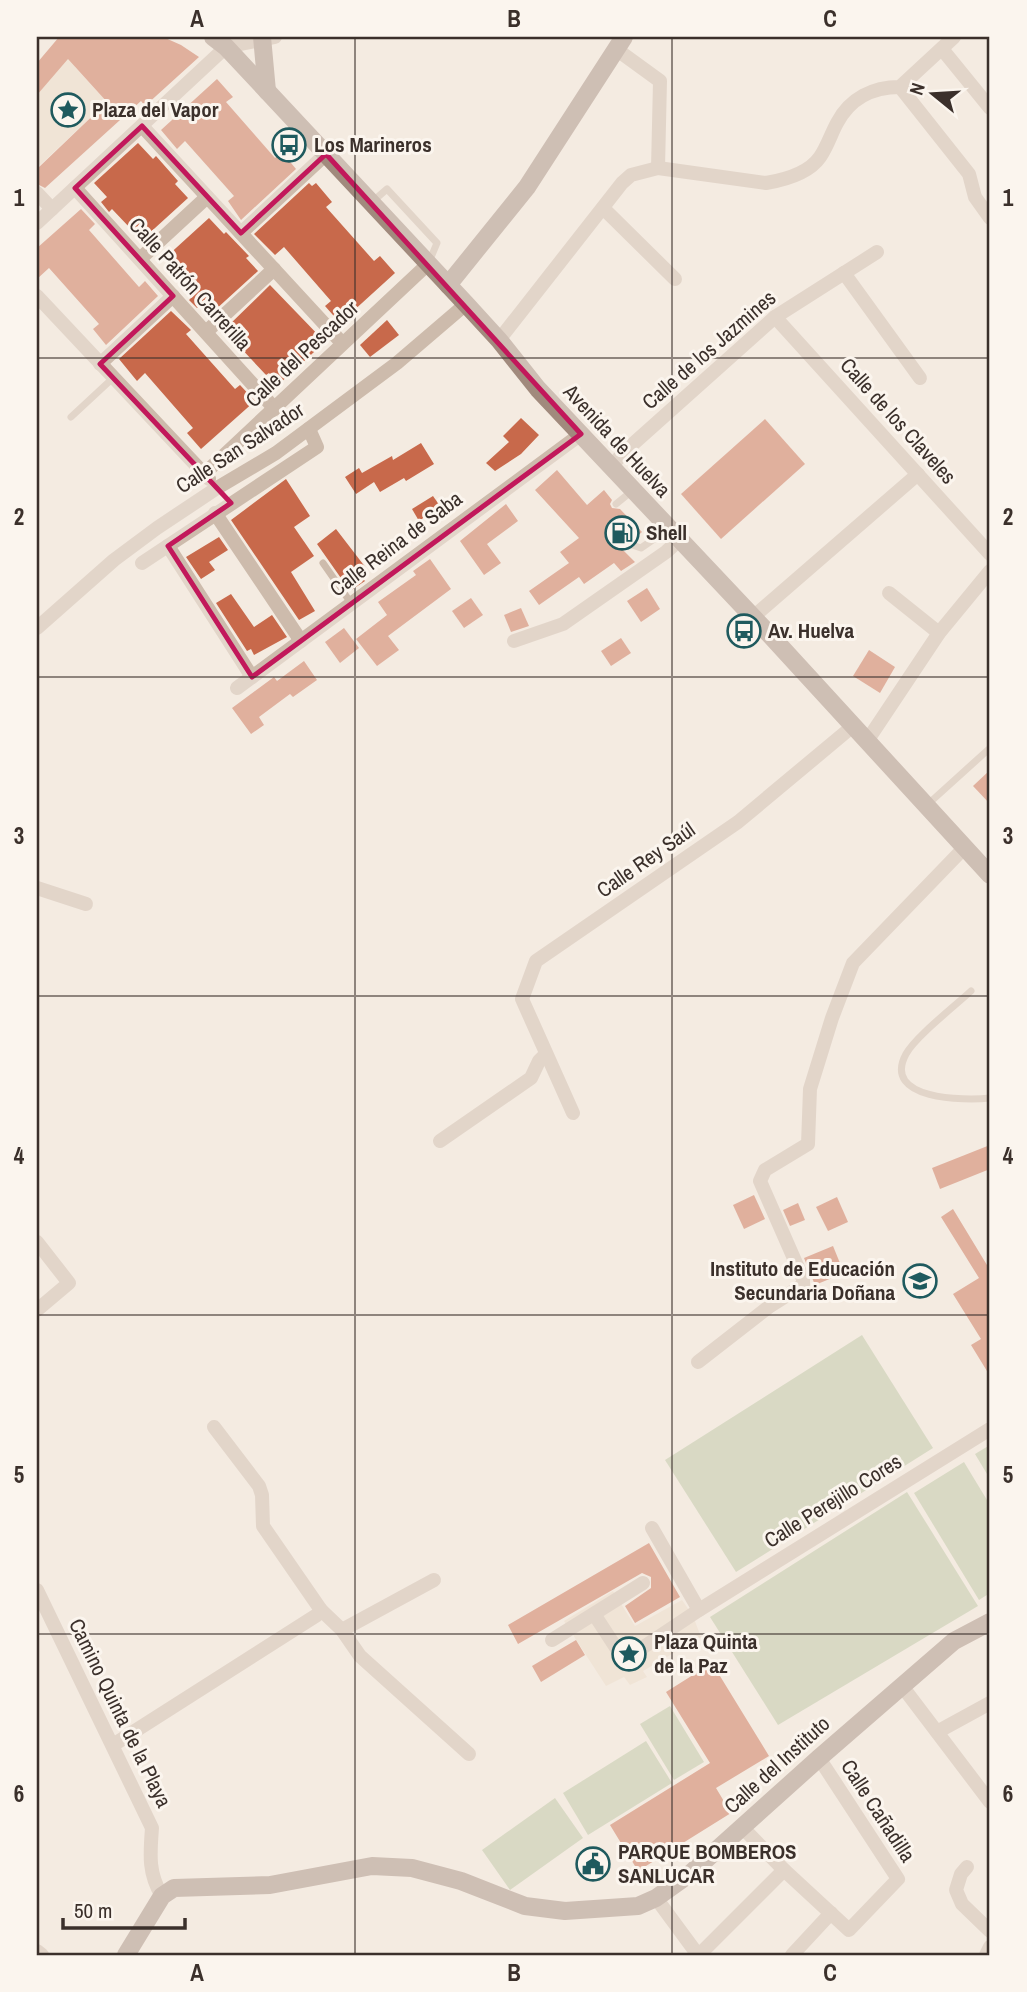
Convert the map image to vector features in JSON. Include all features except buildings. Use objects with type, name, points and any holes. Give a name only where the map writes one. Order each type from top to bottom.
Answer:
[{"type":"street","points":[[499,340],[631,175],[658,168],[766,183],[783,180],[819,159],[839,119],[851,104],[864,94],[883,87],[900,87],[954,37]]},
{"type":"street","points":[[37,223],[142,126],[219,42],[266,38],[267,90]]},
{"type":"street","name":"Avenida de Huelva","points":[[219,42],[466,304],[538,389],[753,617],[990,875]]},
{"type":"street","points":[[448,285],[527,187],[620,43],[660,81],[658,168]]},
{"type":"street","points":[[942,49],[990,108]]},
{"type":"street","points":[[900,87],[969,174],[975,197],[990,218]]},
{"type":"street","points":[[142,126],[342,343]]},
{"type":"street","points":[[241,233],[326,154]]},
{"type":"street","name":"Calle Patrón Carrerilla","points":[[75,188],[275,408]]},
{"type":"street","points":[[37,193],[52,209]]},
{"type":"street","points":[[140,259],[207,197]]},
{"type":"street","points":[[603,208],[675,279]]},
{"type":"street","name":"Calle de los Jazmines","points":[[611,467],[624,452],[775,317],[877,252]]},
{"type":"street","name":"Calle del Pescador","points":[[204,474],[428,264]]},
{"type":"street","points":[[205,332],[274,269]]},
{"type":"street","points":[[844,273],[920,378]]},
{"type":"street","points":[[37,296],[217,488]]},
{"type":"street","points":[[100,364],[173,296]]},
{"type":"street","name":"Calle San Salvador","points":[[37,628],[114,560],[217,488],[276,453],[309,429],[397,363],[466,304]]},
{"type":"street","name":"Calle de los Claveles","points":[[775,317],[990,554]]},
{"type":"street","points":[[142,563],[317,447],[309,429]]},
{"type":"street","name":"Calle Reina de Saba","points":[[237,688],[581,434]]},
{"type":"street","points":[[753,617],[918,474]]},
{"type":"street","points":[[215,513],[300,641]]},
{"type":"street","points":[[514,641],[564,624],[666,552],[674,534]]},
{"type":"street","points":[[168,546],[252,677]]},
{"type":"street","points":[[867,740],[939,633],[990,571]]},
{"type":"street","points":[[890,593],[939,633]]},
{"type":"street","name":"Calle Rey Saúl","points":[[573,1112],[522,999],[536,961],[738,822],[853,726]]},
{"type":"street","points":[[698,1362],[803,1285],[803,1279],[760,1181],[765,1170],[808,1144],[810,1089],[832,1018],[853,963],[965,848]]},
{"type":"street","points":[[37,888],[86,904]]},
{"type":"street","points":[[440,1141],[531,1078],[539,1061],[546,1054]]},
{"type":"street","points":[[37,1242],[69,1283],[37,1310]]},
{"type":"street","points":[[214,1426],[259,1486],[263,1526],[321,1610],[342,1630],[360,1656],[469,1754]]},
{"type":"street","name":"Calle Perejillo Cores","points":[[699,1610],[990,1429]]},
{"type":"street","points":[[594,1614],[624,1660],[699,1610],[652,1528]]},
{"type":"street","points":[[342,1630],[434,1580]]},
{"type":"street","points":[[551,1640],[643,1583]]},
{"type":"street","name":"Camino Quinta de la Playa","points":[[37,1590],[152,1828],[150,1865],[154,1883],[162,1896]]},
{"type":"street","points":[[113,1745],[321,1610]]},
{"type":"street","name":"Calle del Instituto","points":[[162,1896],[174,1888],[270,1885],[372,1866],[412,1868],[461,1881],[525,1906],[565,1911],[638,1906],[656,1898],[691,1873],[954,1641],[990,1622]]},
{"type":"street","points":[[902,1686],[990,1801]]},
{"type":"street","points":[[937,1732],[990,1703]]},
{"type":"street","name":"Calle Cañadilla","points":[[742,1827],[849,1930],[898,1879],[819,1758]]},
{"type":"street","points":[[967,1867],[961,1874],[956,1889],[962,1904],[990,1931]]},
{"type":"street","points":[[656,1898],[699,1955],[784,1870]]},
{"type":"street","points":[[125,1955],[162,1896]]},
{"type":"street","points":[[792,1955],[831,1913]]},
{"type":"street","points":[[986,1955],[990,1947]]},
{"type":"street","points":[[37,1951],[43,1955]]},
{"type":"lane","points":[[71,417],[113,378]]},
{"type":"lane","points":[[616,504],[632,491]]},
{"type":"lane","points":[[629,544],[641,548],[674,534]]},
{"type":"lane","points":[[323,563],[351,603]]},
{"type":"lane","points":[[927,805],[990,748]]},
{"type":"lane","points":[[971,991],[910,1048],[901,1067],[903,1078],[910,1087],[926,1095],[990,1098]]},
{"type":"highlighted area","points":[[142,126],[241,233],[326,154],[581,434],[252,677],[168,546],[231,503],[100,364],[173,296],[75,188]]},
{"type":"green space","points":[[862,1335],[933,1448],[736,1572],[665,1460]]},
{"type":"green space","points":[[990,1445],[990,1479],[975,1454]]},
{"type":"green space","points":[[964,1462],[990,1505],[990,1593],[979,1600],[914,1493]]},
{"type":"green space","points":[[907,1492],[978,1606],[778,1725],[710,1617]]},
{"type":"green space","points":[[670,1706],[704,1762],[674,1780],[640,1724]]},
{"type":"green space","points":[[646,1741],[672,1783],[588,1835],[563,1793]]},
{"type":"green space","points":[[555,1798],[583,1838],[510,1890],[482,1850]]},
{"type":"shaded area","name":"Plaza del Vapor","points":[[81,43],[75,67],[107,102],[40,165],[37,162],[37,95]]},
{"type":"shaded area","name":"Plaza Quinta de la Paz","points":[[613,1591],[635,1626],[682,1600],[693,1616],[701,1637],[643,1671],[647,1677],[630,1685],[624,1677],[606,1686],[564,1621]]},
{"type":"place","name":"Plaza del Vapor","points":[[68,110]]},
{"type":"place","name":"Los Marineros","points":[[289,145]]},
{"type":"place","name":"Shell","points":[[622,533]]},
{"type":"place","name":"Av. Huelva","points":[[744,631]]},
{"type":"place","name":"Instituto de Educación Secundaria Doñana","points":[[920,1281]]},
{"type":"place","name":"Plaza Quinta de la Paz","points":[[629,1654]]},
{"type":"place","name":"PARQUE BOMBEROS SANLUCAR","points":[[593,1864]]}]
